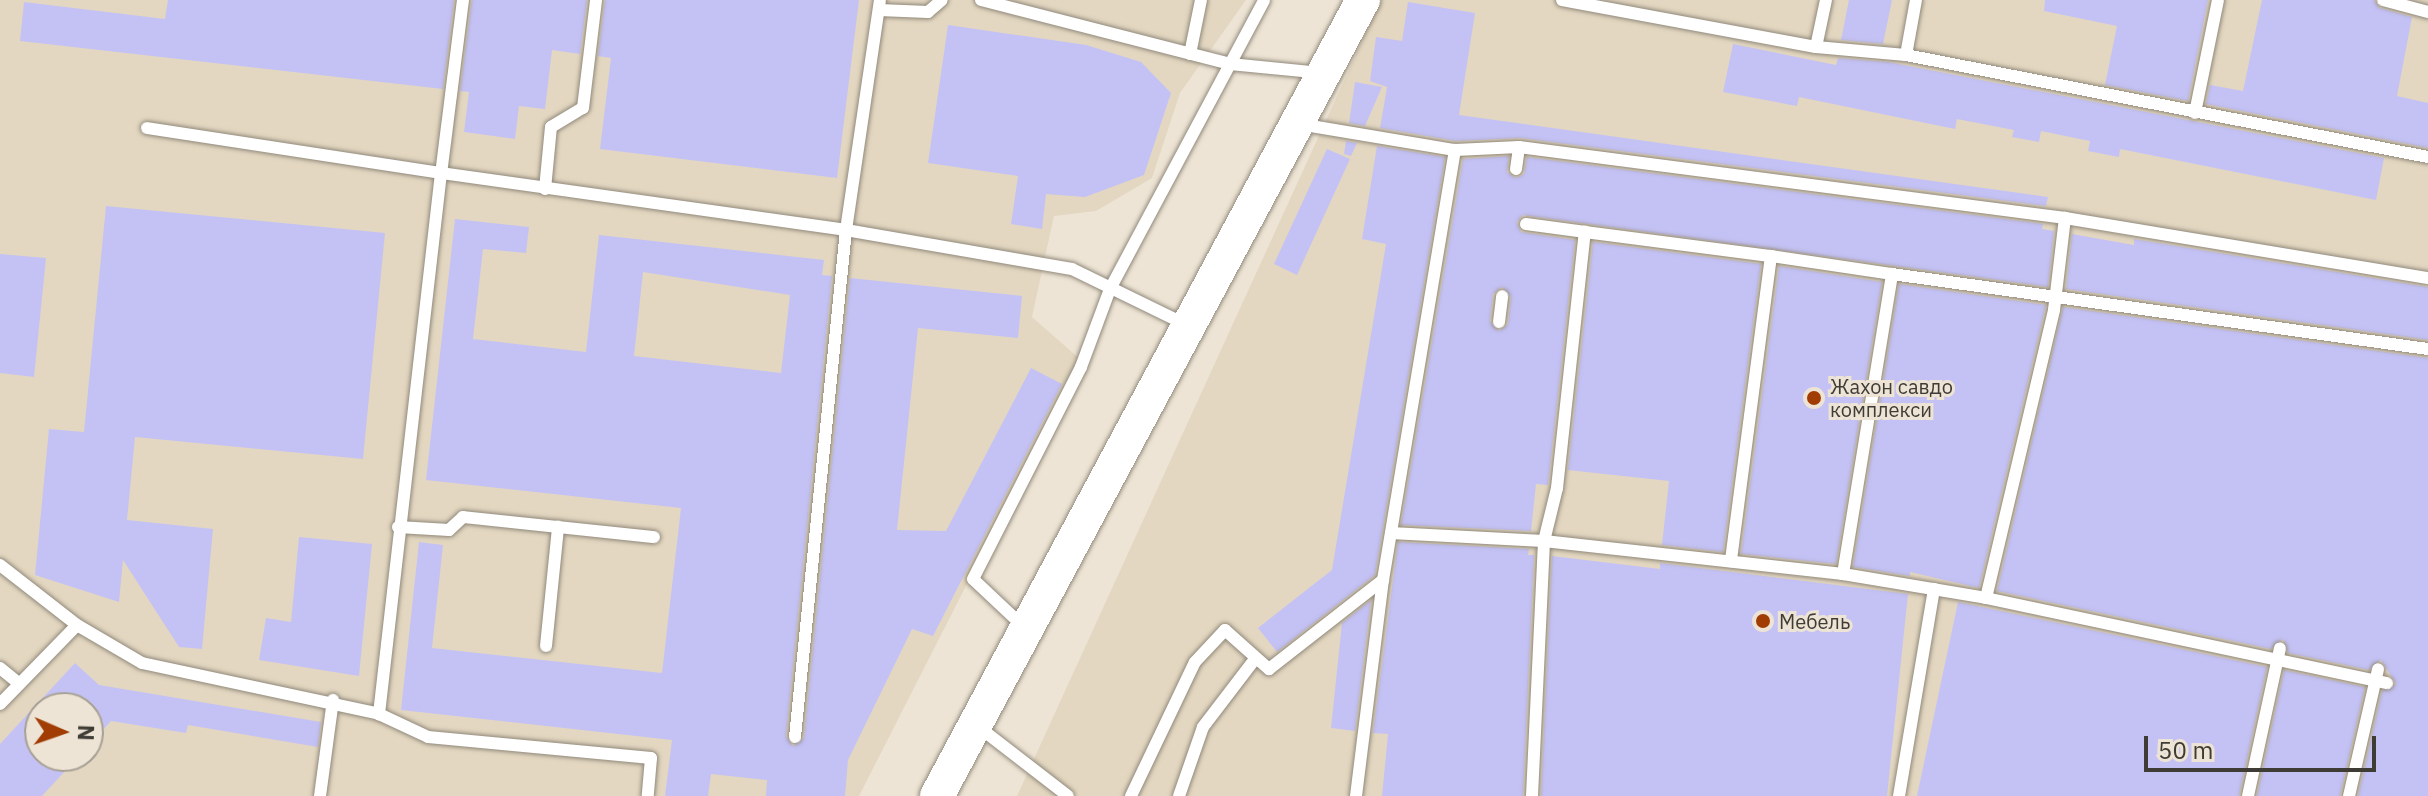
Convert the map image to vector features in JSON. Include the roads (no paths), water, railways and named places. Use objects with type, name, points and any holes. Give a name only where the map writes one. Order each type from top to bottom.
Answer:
[{"type":"main road","points":[[937,796],[1363,0]]},
{"type":"lane","points":[[379,714],[398,527],[463,0]]},
{"type":"lane","points":[[545,189],[551,127],[583,108],[596,0]]},
{"type":"lane","points":[[795,737],[846,230],[879,5],[928,12],[942,0]]},
{"type":"lane","points":[[981,0],[1230,64],[1324,73]]},
{"type":"lane","points":[[1190,54],[1201,0]]},
{"type":"lane","points":[[1025,628],[973,579],[1081,367],[1110,289],[1264,0]]},
{"type":"lane","points":[[1562,0],[1816,47],[1906,55],[2428,157]]},
{"type":"lane","points":[[1816,47],[1826,0]]},
{"type":"lane","points":[[1906,55],[1916,0]]},
{"type":"lane","points":[[2195,113],[2218,0]]},
{"type":"lane","points":[[2383,0],[2428,12]]},
{"type":"lane","points":[[1297,124],[1455,150],[1519,147],[2065,218],[2428,278]]},
{"type":"lane","points":[[147,128],[545,189],[846,230],[1072,269],[1188,325]]},
{"type":"lane","points":[[1516,169],[1519,147]]},
{"type":"lane","points":[[1356,796],[1383,580],[1455,150]]},
{"type":"lane","points":[[1986,598],[2054,299],[2065,218]]},
{"type":"lane","points":[[1526,224],[1892,274],[2345,346],[2428,349]]},
{"type":"lane","points":[[1532,796],[1544,541],[1557,488],[1585,232]]},
{"type":"lane","points":[[1731,561],[1771,256]]},
{"type":"lane","points":[[1843,574],[1892,274]]},
{"type":"lane","points":[[1499,322],[1502,296]]},
{"type":"lane","points":[[398,527],[449,530],[463,517],[654,537]]},
{"type":"lane","points":[[1476,537],[1477,521]]},
{"type":"lane","points":[[546,646],[558,527]]},
{"type":"lane","points":[[1391,533],[1544,541],[1843,574],[1986,598],[2277,663],[2380,678],[2349,796]]},
{"type":"lane","points":[[0,565],[77,625],[142,663],[333,700],[379,714],[428,737],[651,758],[648,796]]},
{"type":"lane","points":[[1131,796],[1195,662],[1225,630],[1269,669],[1383,580]]},
{"type":"lane","points":[[1899,796],[1934,589]]},
{"type":"lane","points":[[0,704],[17,682],[77,625]]},
{"type":"lane","points":[[2248,796],[2280,648]]},
{"type":"lane","points":[[1179,796],[1203,727],[1255,659]]},
{"type":"lane","points":[[0,668],[17,682]]},
{"type":"lane","points":[[320,796],[333,700]]},
{"type":"lane","points":[[974,723],[1068,796]]},
{"type":"place","name":"Жахон савдо комплекси","points":[[1814,398]]},
{"type":"place","name":"Мебель","points":[[1763,621]]}]
